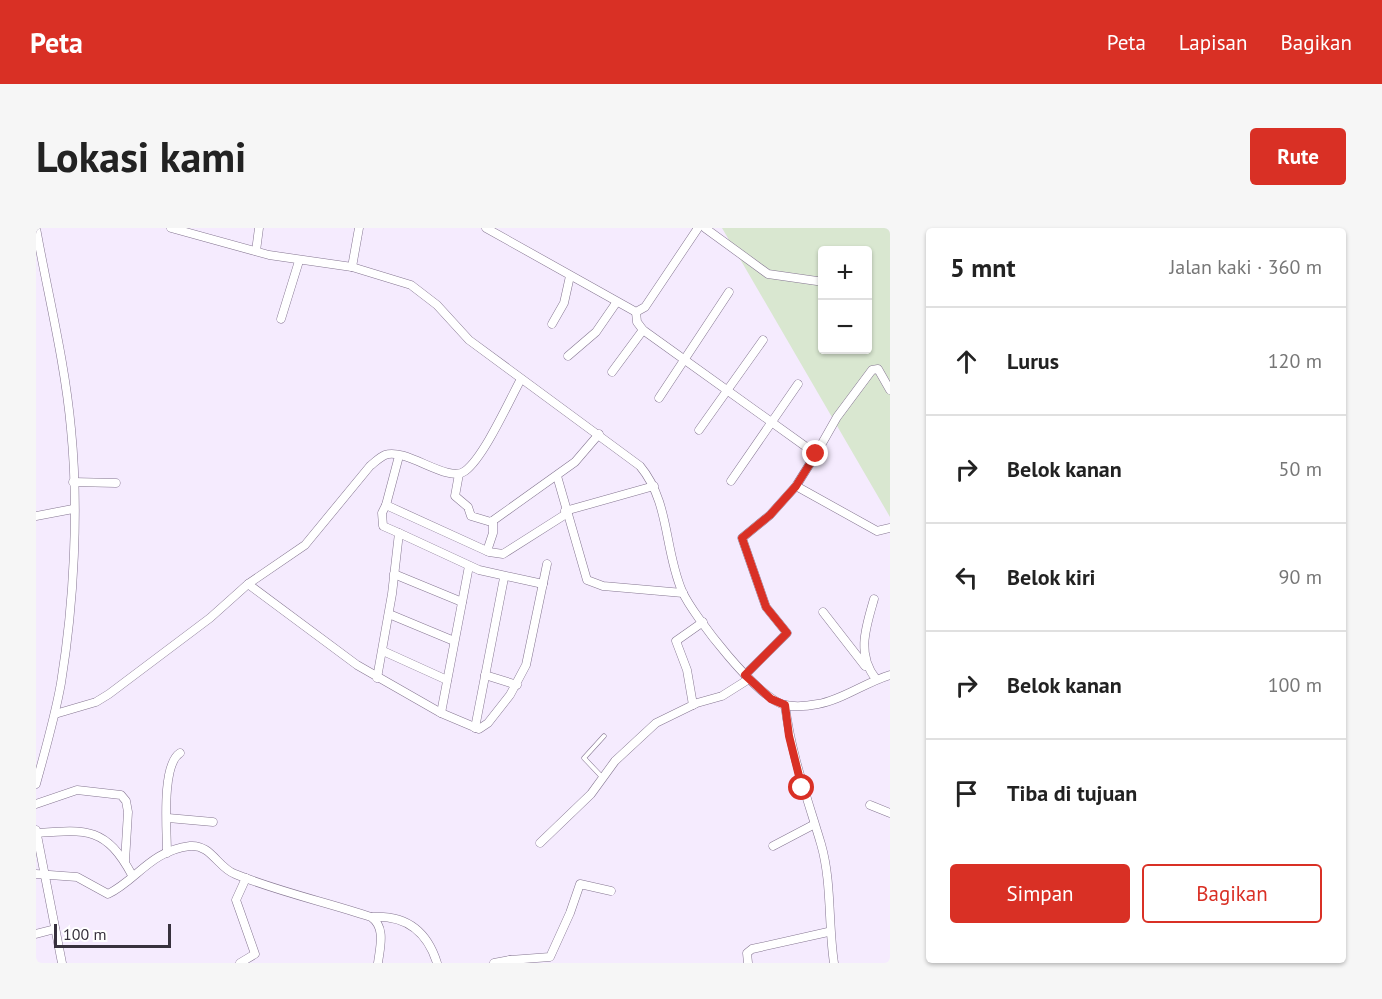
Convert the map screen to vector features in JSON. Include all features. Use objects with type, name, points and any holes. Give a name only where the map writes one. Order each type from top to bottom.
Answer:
[{"type":"street","points":[[36,228],[68,399],[74,482],[67,633],[55,714],[36,784]]},
{"type":"street","points":[[171,228],[299,261],[352,267],[402,281],[425,294],[462,334],[640,466],[654,486],[683,593],[747,677],[771,699],[785,705],[819,704],[890,675]]},
{"type":"street","points":[[256,251],[259,228]]},
{"type":"street","points":[[352,267],[359,228]]},
{"type":"street","points":[[486,228],[616,303],[636,312]]},
{"type":"street","points":[[636,312],[645,307],[698,228]]},
{"type":"street","points":[[705,228],[768,274],[817,281]]},
{"type":"street","points":[[281,320],[299,261]]},
{"type":"street","points":[[552,324],[564,303],[570,276]]},
{"type":"street","points":[[659,398],[729,292]]},
{"type":"street","points":[[568,356],[596,332],[616,303]]},
{"type":"street","points":[[636,312],[637,322],[643,330],[816,454]]},
{"type":"street","points":[[612,372],[643,330]]},
{"type":"street","points":[[699,430],[763,340]]},
{"type":"street","points":[[540,843],[591,794],[602,777],[656,723],[693,705],[723,696],[747,677],[787,633],[766,607],[742,538],[768,518],[796,486],[837,417],[872,370],[878,369],[890,390]]},
{"type":"street","points":[[55,714],[96,702],[109,694],[210,618],[248,584],[305,545],[386,454],[459,474],[466,471],[476,459],[521,379]]},
{"type":"street","points":[[731,481],[798,384]]},
{"type":"street","points":[[459,474],[455,496],[468,507],[471,516],[485,522],[493,521],[575,462],[599,434]]},
{"type":"street","points":[[399,456],[382,513],[383,526],[469,566],[504,578],[543,584]]},
{"type":"street","points":[[556,476],[583,572],[591,582],[603,586],[683,593]]},
{"type":"street","points":[[74,482],[116,483]]},
{"type":"street","points":[[386,505],[487,551],[503,554],[565,512],[654,486]]},
{"type":"street","points":[[796,486],[877,531],[890,528]]},
{"type":"street","points":[[36,516],[73,509]]},
{"type":"street","points":[[487,551],[493,532],[493,521]]},
{"type":"street","points":[[377,678],[389,614],[399,533]]},
{"type":"street","points":[[248,584],[377,678],[475,728],[484,727],[488,723],[517,685],[526,665],[547,564]]},
{"type":"street","points":[[441,712],[469,566]]},
{"type":"street","points":[[394,574],[462,602]]},
{"type":"street","points":[[475,728],[504,578]]},
{"type":"street","points":[[865,666],[863,640],[874,599]]},
{"type":"street","points":[[823,612],[876,679]]},
{"type":"street","points":[[389,614],[454,641]]},
{"type":"street","points":[[693,705],[687,670],[676,641],[703,622]]},
{"type":"street","points":[[383,651],[447,680]]},
{"type":"street","points":[[485,675],[517,685]]},
{"type":"street","points":[[785,705],[794,761],[824,862],[829,895],[828,932],[834,963]]},
{"type":"street","points":[[167,853],[170,772],[174,759],[180,753]]},
{"type":"street","points":[[36,804],[77,790],[124,798],[128,812],[125,861]]},
{"type":"street","points":[[870,805],[890,813]]},
{"type":"street","points":[[168,818],[213,822]]},
{"type":"street","points":[[773,846],[813,825]]},
{"type":"street","points":[[62,963],[36,831],[67,830],[94,834],[115,847],[132,875]]},
{"type":"street","points":[[36,874],[77,877],[108,894],[132,875],[167,853],[189,846],[202,848],[232,873],[371,917],[385,916],[409,922],[417,928],[437,963]]},
{"type":"street","points":[[240,963],[255,954],[236,900],[246,878]]},
{"type":"street","points":[[494,963],[550,957],[580,884],[611,891]]},
{"type":"street","points":[[371,917],[380,925],[379,963]]},
{"type":"street","points":[[36,934],[55,929]]},
{"type":"street","points":[[748,963],[747,953],[752,949],[828,932]]},
{"type":"lane","points":[[602,777],[584,758],[604,736]]},
{"type":"green space","points":[[722,228],[890,228],[890,517]]},
{"type":"route","points":[[802,788],[794,761],[785,705],[771,699],[745,675],[787,633],[768,612],[742,538],[770,515],[796,486],[816,454]]}]
